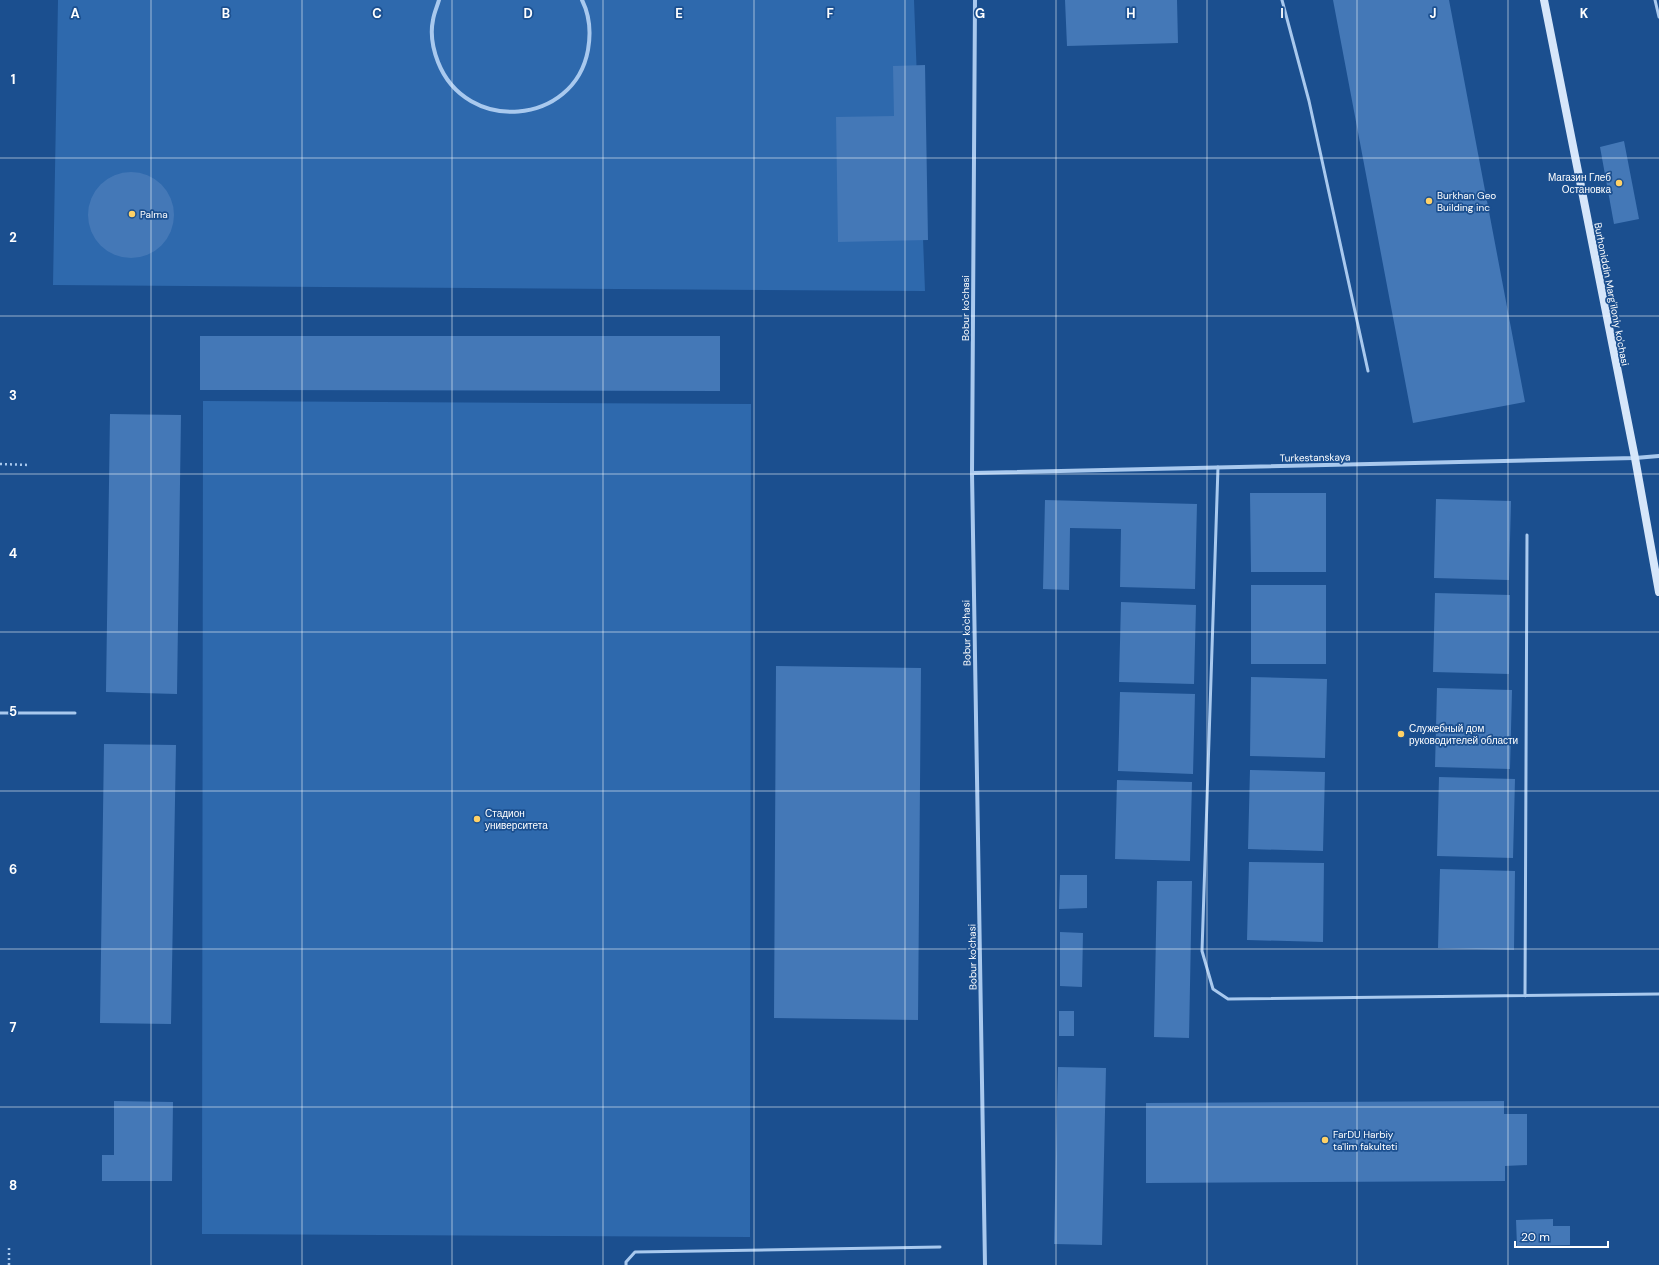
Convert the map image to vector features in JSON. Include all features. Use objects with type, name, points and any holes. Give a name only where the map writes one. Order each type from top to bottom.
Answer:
[{"type":"street","points":[[440,0],[433,21],[433,48],[442,72],[458,92],[474,103],[505,113],[531,111],[554,100],[573,83],[586,60],[590,35],[587,9],[582,0]]},
{"type":"street","name":"Bobur ko'chasi","points":[[975,0],[972,473],[985,1265]]},
{"type":"street","name":"Burhoniddin Marg'iloniy ko'chasi","points":[[1544,0],[1659,592]]},
{"type":"street","name":"Turkestanskaya","points":[[972,473],[1634,458],[1659,456]]},
{"type":"lane","points":[[1282,0],[1309,101],[1368,371]]},
{"type":"lane","points":[[1655,0],[1659,17]]},
{"type":"lane","points":[[1218,468],[1202,951],[1213,989],[1228,998],[1659,994]]},
{"type":"lane","points":[[1525,996],[1527,535]]},
{"type":"lane","points":[[0,713],[75,713]]},
{"type":"lane","points":[[626,1265],[626,1262],[635,1252],[940,1247]]},
{"type":"path","points":[[0,464],[30,465]]},
{"type":"path","points":[[9,1247],[9,1265]]},
{"type":"shaded area","points":[[58,0],[914,0],[925,291],[53,285]]},
{"type":"shaded area","name":"Стадион университета","points":[[203,401],[751,404],[750,1237],[202,1234]]},
{"type":"building","points":[[1065,0],[1177,0],[1178,43],[1067,46]]},
{"type":"building","name":"Burkhan Geo Building inc","points":[[1333,0],[1449,0],[1525,402],[1413,423]]},
{"type":"building","points":[[925,65],[928,240],[838,242],[836,117],[894,116],[893,66]]},
{"type":"building","name":"Магазин Глеб Остановка","points":[[1624,141],[1639,219],[1614,224],[1600,147]]},
{"type":"building","points":[[131,172],[147,176],[161,185],[170,199],[174,215],[170,231],[161,245],[147,254],[131,258],[115,254],[101,245],[92,231],[88,215],[92,199],[101,185],[115,176]]},
{"type":"building","points":[[200,336],[720,336],[720,391],[200,390]]},
{"type":"building","points":[[110,414],[181,415],[177,694],[106,692]]},
{"type":"building","points":[[1250,493],[1326,493],[1326,572],[1251,572]]},
{"type":"building","points":[[1436,499],[1511,501],[1509,580],[1434,578]]},
{"type":"building","points":[[1045,500],[1197,504],[1195,589],[1120,587],[1121,529],[1070,528],[1069,590],[1043,589]]},
{"type":"building","points":[[1251,585],[1326,585],[1326,664],[1251,664]]},
{"type":"building","points":[[1435,593],[1510,595],[1509,674],[1433,672]]},
{"type":"building","points":[[1121,602],[1196,605],[1194,684],[1119,682]]},
{"type":"building","points":[[776,666],[921,668],[918,1020],[774,1018]]},
{"type":"building","points":[[1251,677],[1327,679],[1325,758],[1250,756]]},
{"type":"building","points":[[1437,688],[1512,690],[1510,769],[1435,767]]},
{"type":"building","points":[[1120,692],[1195,694],[1193,774],[1118,771]]},
{"type":"building","points":[[104,744],[176,745],[171,1024],[100,1023]]},
{"type":"building","points":[[1250,770],[1325,772],[1323,851],[1248,849]]},
{"type":"building","points":[[1439,777],[1515,779],[1513,858],[1437,856]]},
{"type":"building","points":[[1117,780],[1192,782],[1190,861],[1115,859]]},
{"type":"building","points":[[1249,862],[1324,863],[1323,942],[1247,940]]},
{"type":"building","points":[[1440,869],[1515,871],[1514,950],[1438,948]]},
{"type":"building","points":[[1060,875],[1087,875],[1087,908],[1059,909]]},
{"type":"building","points":[[1157,881],[1192,881],[1189,1038],[1154,1037]]},
{"type":"building","points":[[1060,932],[1083,933],[1082,987],[1060,986]]},
{"type":"building","points":[[1059,1011],[1074,1011],[1074,1036],[1059,1036]]},
{"type":"building","points":[[1058,1067],[1106,1068],[1102,1245],[1054,1244]]},
{"type":"building","points":[[114,1101],[173,1102],[172,1181],[102,1181],[102,1155],[114,1155]]},
{"type":"building","name":"FarDU Harbiy ta'lim fakulteti","points":[[1504,1101],[1504,1114],[1527,1114],[1527,1165],[1505,1166],[1505,1181],[1146,1183],[1146,1103]]},
{"type":"building","points":[[1553,1219],[1553,1226],[1570,1226],[1570,1245],[1517,1246],[1516,1220]]},
{"type":"place","name":"Магазин Глеб Остановка","points":[[1619,183]]},
{"type":"place","name":"Burkhan Geo Building inc","points":[[1429,201]]},
{"type":"place","name":"Palma","points":[[132,214]]},
{"type":"place","name":"Служебный дом руководителей области","points":[[1401,734]]},
{"type":"place","name":"Стадион университета","points":[[477,819]]},
{"type":"place","name":"FarDU Harbiy ta'lim fakulteti","points":[[1325,1140]]}]
